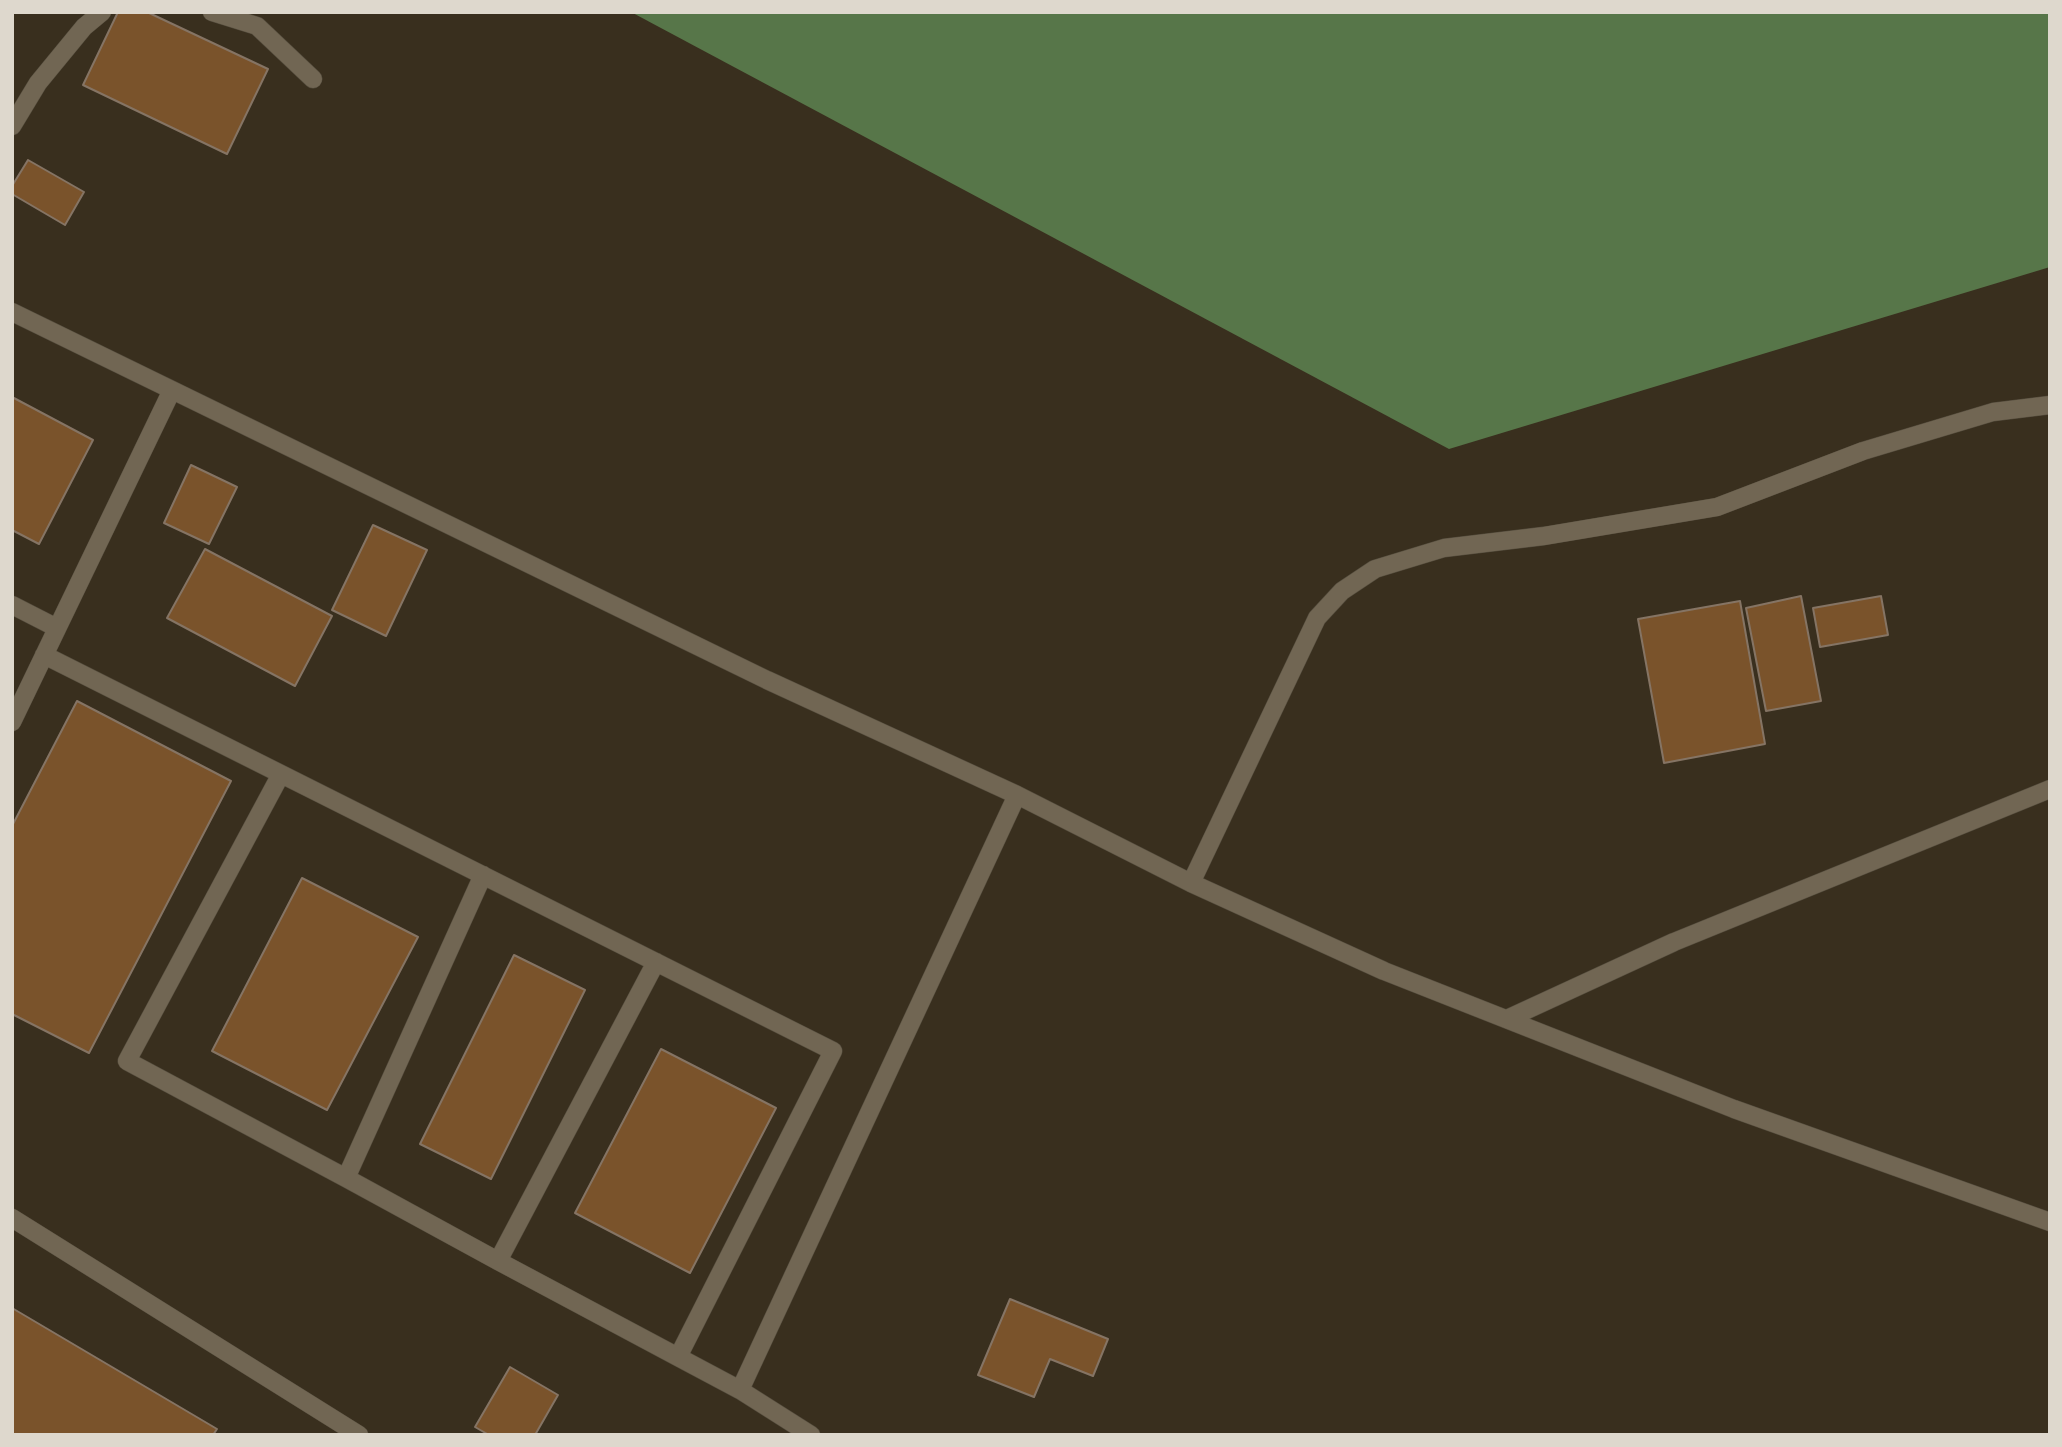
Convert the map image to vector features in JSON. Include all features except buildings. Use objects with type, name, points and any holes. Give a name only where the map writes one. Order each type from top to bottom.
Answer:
[{"type":"street","points":[[12,126],[38,83],[84,27],[102,12]]},
{"type":"street","points":[[212,12],[257,26],[313,79]]},
{"type":"street","points":[[12,312],[755,674],[1017,795],[1191,883],[1384,971],[1734,1109],[2044,1217]]},
{"type":"street","points":[[12,722],[172,390]]},
{"type":"street","points":[[1191,883],[1317,618],[1342,591],[1375,569],[1444,548],[1544,536],[1717,507],[1863,452],[1993,412],[2050,405]]},
{"type":"street","points":[[12,605],[57,628]]},
{"type":"street","points":[[44,655],[834,1051],[678,1357]]},
{"type":"street","points":[[281,774],[127,1061],[740,1390],[811,1435]]},
{"type":"street","points":[[1507,1019],[1674,942],[2050,789]]},
{"type":"street","points":[[740,1390],[1017,795]]},
{"type":"street","points":[[346,1178],[482,874]]},
{"type":"street","points":[[498,1261],[656,962]]},
{"type":"street","points":[[12,1218],[359,1435]]},
{"type":"green space","points":[[631,12],[2050,12],[2050,267],[1449,449]]}]
